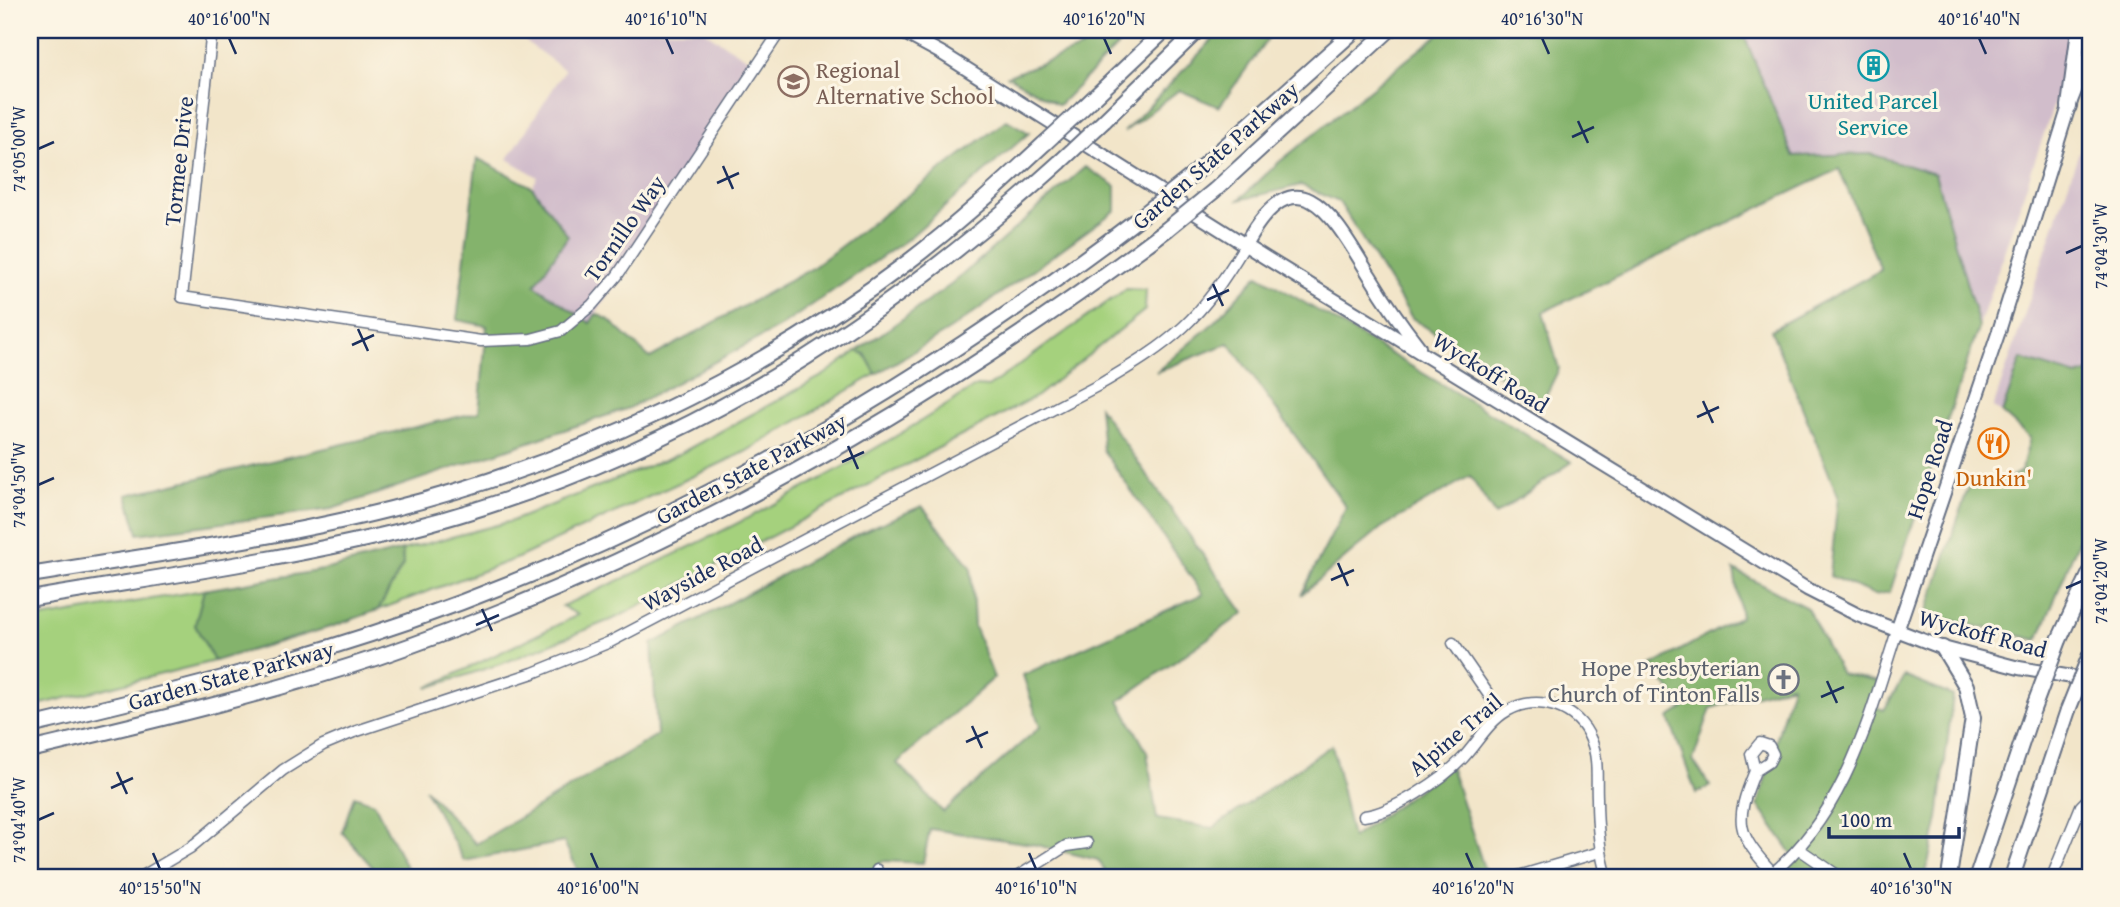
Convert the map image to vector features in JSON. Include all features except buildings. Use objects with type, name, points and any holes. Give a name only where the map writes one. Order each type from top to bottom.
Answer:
[{"type":"highway","points":[[30,575],[283,532],[392,509],[499,478],[608,436],[714,386],[824,321],[948,230],[1165,30]]},
{"type":"highway","points":[[30,599],[269,558],[398,531],[473,511],[611,460],[737,400],[835,342],[967,245],[1060,163],[1198,30]]},
{"type":"highway","name":"Garden State Parkway","points":[[30,726],[209,682],[380,631],[530,575],[627,533],[776,458],[892,391],[1031,299],[1193,175],[1354,30]]},
{"type":"highway","name":"Garden State Parkway","points":[[30,750],[218,705],[377,657],[485,618],[632,556],[777,484],[923,400],[1052,313],[1166,230],[1215,190],[1389,30]]},
{"type":"highway","points":[[2068,106],[2079,30]]},
{"type":"highway","points":[[1977,877],[2033,709],[2059,640],[2090,573]]},
{"type":"highway","points":[[1943,648],[1966,686],[1973,718],[1949,877]]},
{"type":"highway","points":[[2012,877],[2068,710],[2090,655]]},
{"type":"main road","name":"Wyckoff Road","points":[[899,30],[943,54],[1245,245],[1786,577],[1860,616],[1943,648],[2009,665],[2090,680]]},
{"type":"main road","name":"Hope Road","points":[[1897,631],[2000,328],[2068,106],[2090,53]]},
{"type":"main road","points":[[1245,245],[1262,216],[1275,204],[1300,198],[1320,204],[1333,216],[1387,304],[1425,355]]},
{"type":"street","name":"Tormee Drive","points":[[182,296],[212,30]]},
{"type":"street","name":"Tornillo Way","points":[[182,296],[481,341],[531,339],[561,331],[593,305],[617,276],[781,30]]},
{"type":"street","name":"Wayside Road","points":[[141,877],[190,848],[283,770],[323,745],[354,732],[533,673],[610,642],[1099,385],[1149,356],[1182,331],[1213,297],[1245,245]]},
{"type":"street","name":"Hope Road","points":[[1771,875],[1799,849],[1830,806],[1851,769],[1897,631]]},
{"type":"street","points":[[1453,643],[1502,714]]},
{"type":"street","name":"Alpine Trail","points":[[1364,816],[1387,811],[1451,769],[1502,714],[1526,704],[1545,703],[1568,712],[1587,731],[1596,763],[1600,852],[1607,877]]},
{"type":"street","points":[[1755,771],[1748,789],[1742,826],[1748,844],[1771,875]]},
{"type":"street","points":[[2052,877],[2081,806],[2089,798]]},
{"type":"street","points":[[1017,877],[1061,848],[1087,843]]},
{"type":"street","points":[[1799,849],[1840,877]]},
{"type":"street","points":[[1515,877],[1600,852]]},
{"type":"shaded area","points":[[529,30],[702,30],[758,65],[590,323],[535,285],[568,236],[532,187],[538,177],[508,159],[565,70],[525,41]]},
{"type":"shaded area","points":[[1742,30],[2079,30],[1979,326],[1968,292],[1871,154],[1793,156]]},
{"type":"shaded area","points":[[2090,119],[2090,372],[2077,376],[2021,359],[2002,413],[1993,408]]},
{"type":"green space","points":[[1092,30],[1133,30],[1059,105],[1008,76],[1082,48]]},
{"type":"green space","points":[[1222,30],[1282,30],[1272,33],[1219,107],[1179,90],[1124,132]]},
{"type":"green space","points":[[1444,30],[1742,30],[1793,156],[1871,154],[1935,174],[1979,326],[1890,592],[1875,595],[1830,576],[1838,496],[1771,330],[1881,270],[1839,169],[1543,312],[1559,369],[1542,403],[1412,318],[1339,202],[1301,185],[1239,200],[1278,163]]},
{"type":"green space","points":[[1007,120],[1029,133],[908,239],[780,327],[629,408],[332,509],[138,534],[127,495],[479,412],[487,326],[457,320],[477,158],[532,187],[568,236],[535,285],[590,323],[596,314],[608,319],[650,358],[811,269]]},
{"type":"green space","points":[[1085,167],[1116,186],[1116,210],[951,329],[876,374],[865,354],[857,351],[952,284]]},
{"type":"green space","points":[[1258,275],[1572,462],[1495,515],[1470,476],[1381,528],[1301,595],[1346,507],[1229,343],[1156,372],[1211,325]]},
{"type":"green space","points":[[1126,289],[1146,290],[1145,310],[1037,396],[620,616],[506,662],[427,688],[578,615],[562,606],[721,532],[876,448],[976,386],[988,387]]},
{"type":"green space","points":[[857,351],[865,354],[876,374],[745,452],[520,557],[378,610],[403,565],[402,550],[512,521],[679,454],[824,375]]},
{"type":"green space","points":[[2021,359],[2077,376],[2090,372],[2090,513],[2038,640],[1926,615],[1970,482],[1995,486],[2021,471],[2030,438],[2002,413]]},
{"type":"green space","points":[[1099,407],[1244,613],[1119,701],[1147,752],[1157,819],[1213,828],[1332,745],[1352,838],[1450,766],[1487,877],[1109,877],[1098,860],[1032,844],[930,829],[923,863],[883,861],[865,877],[581,877],[564,842],[464,861],[425,789],[476,844],[657,735],[652,644],[868,529],[922,506],[971,567],[974,626],[994,678],[897,763],[943,812],[1040,727],[1023,675],[1203,594],[1103,450]]},
{"type":"green space","points":[[402,550],[403,565],[378,610],[334,626],[214,661],[195,625],[204,590],[323,570]]},
{"type":"green space","points":[[1734,570],[1807,608],[1841,674],[1879,682],[1873,706],[1884,710],[1904,676],[1953,696],[1938,819],[1925,877],[1781,877],[1793,855],[1758,805],[1792,685],[1711,708],[1693,760],[1710,786],[1696,793],[1669,718],[1684,708],[1651,666],[1741,617]]},
{"type":"green space","points":[[204,590],[195,625],[214,661],[30,707],[30,620]]},
{"type":"green space","points":[[354,796],[374,803],[411,877],[381,877],[342,832]]},
{"type":"place","name":"United Parcel Service","points":[[1873,66]]},
{"type":"place","name":"Regional Alternative School","points":[[793,82]]},
{"type":"place","name":"Dunkin'","points":[[1994,443]]},
{"type":"place","name":"Hope Presbyterian Church of Tinton Falls","points":[[1783,680]]}]
